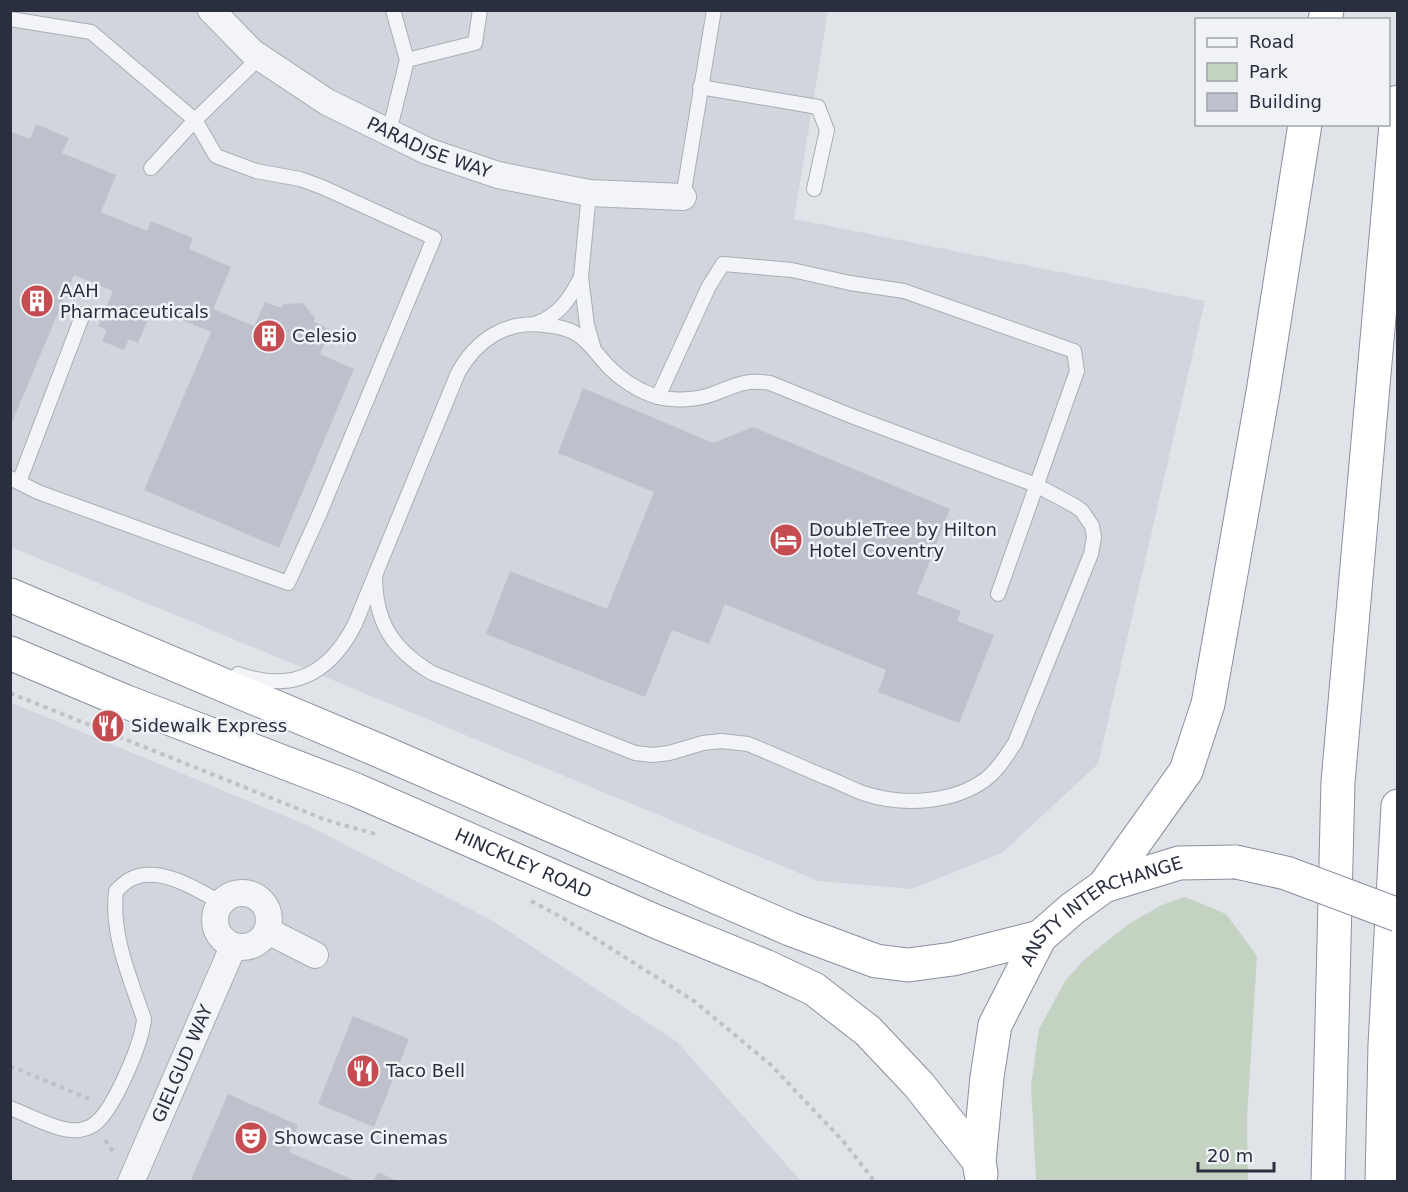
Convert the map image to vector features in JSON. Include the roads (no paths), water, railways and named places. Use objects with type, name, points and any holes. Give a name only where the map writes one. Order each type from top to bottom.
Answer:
[{"type":"highway","points":[[1328,1182],[1338,782],[1398,102]]},
{"type":"highway","points":[[1104,886],[1186,771],[1208,704],[1261,404],[1305,126]]},
{"type":"highway","points":[[25,601],[585,839],[790,929],[876,961],[908,965],[942,961],[1040,937]]},
{"type":"highway","name":"HINCKLEY ROAD","points":[[10,653],[124,701],[356,790],[814,989],[868,1031],[919,1085],[980,1171]]},
{"type":"highway","points":[[1382,1182],[1385,1046],[1398,806]]},
{"type":"highway","name":"ANSTY INTERCHANGE","points":[[980,1171],[987,1077],[995,1025],[1040,937],[1071,909],[1104,886],[1179,863],[1236,862],[1286,873],[1398,915]]},
{"type":"street","name":"PARADISE WAY","points":[[211,10],[252,52],[327,102],[427,151],[498,175],[589,193],[683,197]]},
{"type":"street","points":[[242,893],[259,899],[268,913],[267,931],[256,944],[244,948],[233,947],[222,940],[214,926],[215,916],[221,903],[233,894],[242,893]]},
{"type":"street","points":[[267,931],[315,955]]},
{"type":"street","name":"GIELGUD WAY","points":[[132,1180],[233,947]]},
{"type":"lane","points":[[388,132],[407,60],[393,10]]},
{"type":"lane","points":[[407,60],[475,43],[480,10]]},
{"type":"lane","points":[[683,197],[714,10]]},
{"type":"lane","points":[[10,18],[91,32],[195,120],[216,156],[256,171],[300,179],[322,187],[434,238],[319,516],[288,583],[38,492],[15,480],[83,314]]},
{"type":"lane","points":[[151,168],[195,120],[260,57]]},
{"type":"lane","points":[[700,87],[818,107],[827,130],[814,189]]},
{"type":"lane","points":[[589,193],[581,278],[587,325],[593,346]]},
{"type":"lane","points":[[658,397],[710,286],[723,264],[792,270],[850,283],[904,291],[1074,351],[1077,371],[998,594]]},
{"type":"lane","points":[[535,324],[549,319],[562,308],[581,278]]},
{"type":"lane","points":[[25,601],[258,681],[293,680],[327,665],[339,653],[348,638],[466,358],[494,333],[513,326],[535,324],[560,327],[575,333],[593,346],[610,369],[629,384],[658,397],[687,399],[711,395],[742,382],[770,383],[1036,486],[1082,511],[1092,526],[1094,546],[1015,743],[997,768],[987,778],[965,792],[949,797],[910,800],[866,794],[748,744],[735,741],[703,743],[653,755],[635,753],[432,672],[417,664],[393,642],[378,609],[375,575]]},
{"type":"lane","points":[[10,1108],[66,1130],[81,1130],[94,1124],[109,1107],[143,1033],[144,1019],[117,936],[114,912],[116,891],[131,879],[145,875],[163,876],[202,891],[221,903]]},
{"type":"place","name":"AAH Pharmaceuticals","points":[[37,301]]},
{"type":"place","name":"Celesio","points":[[269,336]]},
{"type":"place","name":"DoubleTree by Hilton Hotel Coventry","points":[[786,540]]},
{"type":"place","name":"Sidewalk Express","points":[[108,726]]},
{"type":"place","name":"Taco Bell","points":[[363,1071]]},
{"type":"place","name":"Showcase Cinemas","points":[[251,1138]]}]
